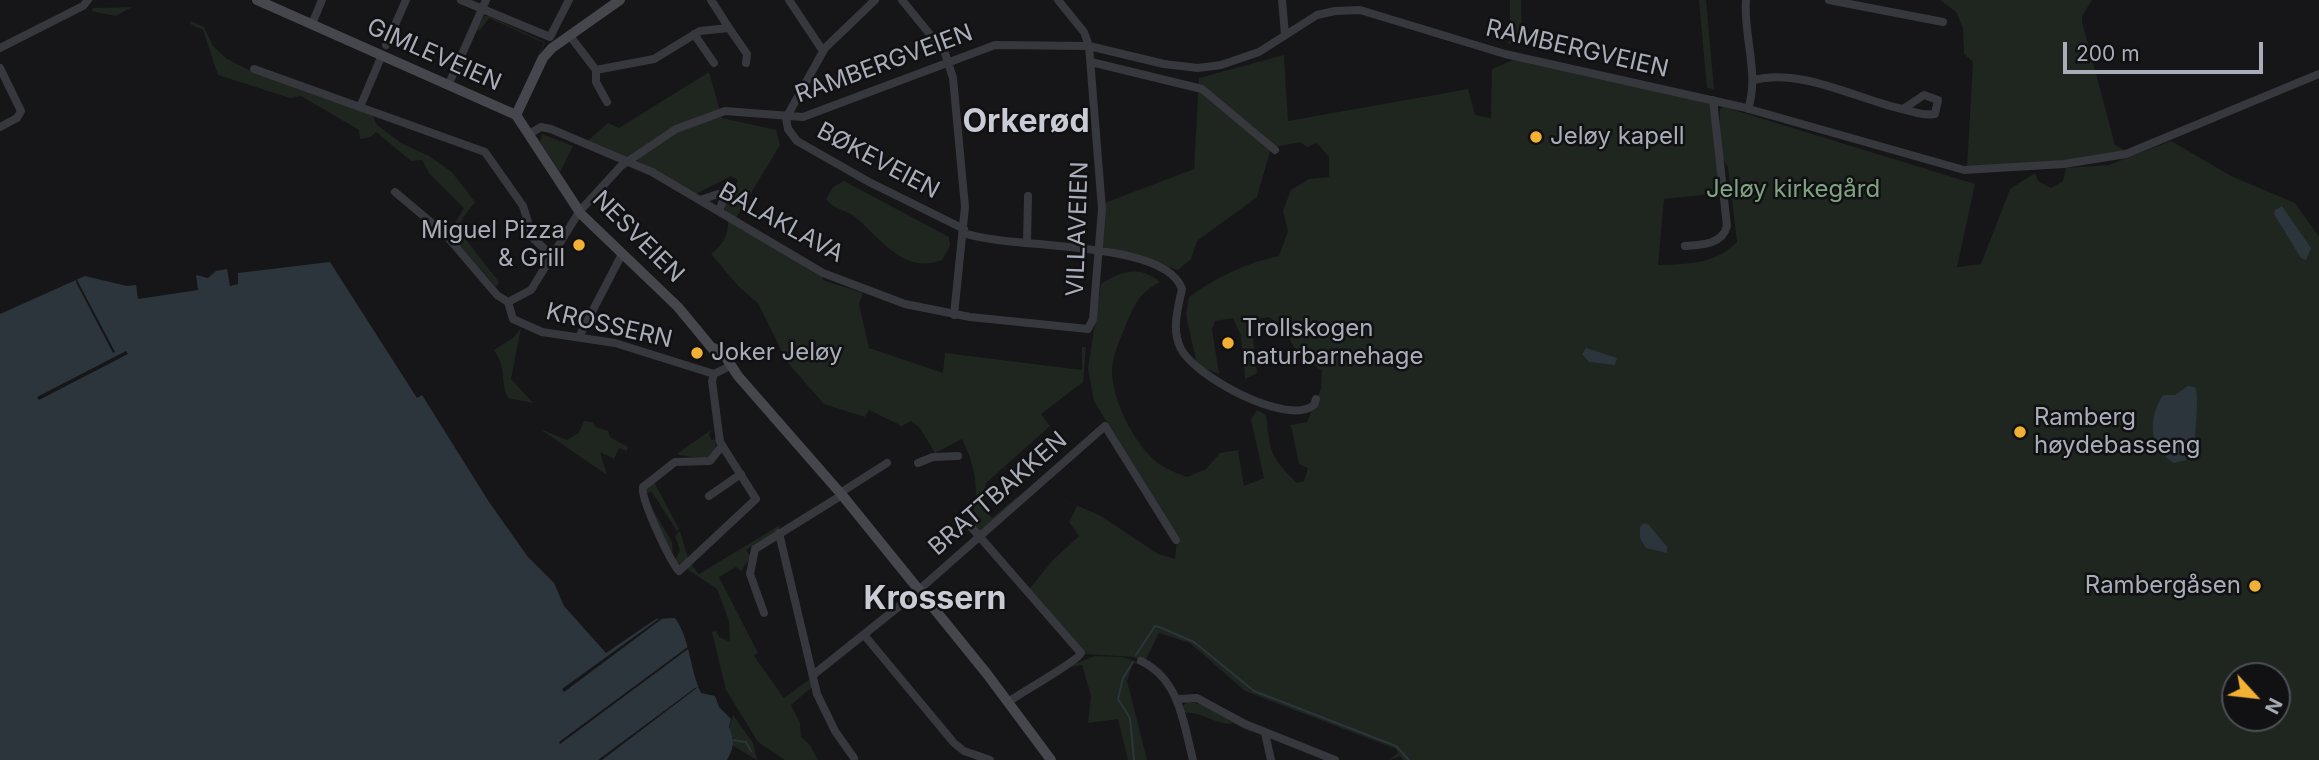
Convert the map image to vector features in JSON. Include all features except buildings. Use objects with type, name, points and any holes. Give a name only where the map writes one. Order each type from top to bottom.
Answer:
[{"type":"main road","name":"GIMLEVEIEN","points":[[257,0],[312,24],[384,50],[516,115]]},
{"type":"main road","points":[[516,115],[543,58],[620,0]]},
{"type":"main road","name":"NESVEIEN","points":[[516,115],[579,212],[620,257],[664,293],[841,494],[1008,702],[1051,760]]},
{"type":"street","points":[[312,24],[322,0]]},
{"type":"street","points":[[360,107],[406,0]]},
{"type":"street","points":[[461,0],[546,36],[552,36],[569,0]]},
{"type":"street","points":[[451,79],[486,0]]},
{"type":"street","points":[[710,0],[747,54],[746,64]]},
{"type":"street","points":[[789,0],[824,51]]},
{"type":"street","points":[[786,118],[824,51],[875,0]]},
{"type":"street","points":[[902,0],[938,43],[948,62],[955,93],[962,167],[964,231],[954,315]]},
{"type":"street","points":[[1058,0],[1084,32],[1089,46]]},
{"type":"street","points":[[1282,0],[1285,35]]},
{"type":"street","points":[[1746,0],[1745,32],[1753,80],[1748,108]]},
{"type":"street","points":[[1835,0],[1943,22]]},
{"type":"street","points":[[71,2],[75,10]]},
{"type":"street","points":[[0,48],[87,3]]},
{"type":"street","name":"RAMBERGVEIEN","points":[[508,302],[531,290],[579,212],[627,161],[676,129],[710,114],[732,110],[786,118],[816,114],[995,45],[1089,46],[1164,64],[1198,68],[1245,59],[1317,15],[1335,10],[1360,10],[1505,54],[1748,108],[1942,166],[1969,170],[2064,164],[2126,153],[2319,74]]},
{"type":"street","points":[[597,70],[654,59],[694,34],[729,27]]},
{"type":"street","points":[[694,34],[714,63]]},
{"type":"street","points":[[569,36],[597,70],[596,82],[607,102]]},
{"type":"street","name":"VILLAVEIEN","points":[[1088,329],[1093,319],[1099,251],[1101,176],[1089,46]]},
{"type":"street","points":[[1090,62],[1202,89],[1275,150]]},
{"type":"street","points":[[0,68],[21,114],[0,127]]},
{"type":"street","points":[[254,69],[485,152],[523,206],[534,240],[553,257]]},
{"type":"street","points":[[1753,80],[1772,77],[1803,81],[1903,109]]},
{"type":"street","points":[[1685,246],[1717,240],[1727,226],[1713,100]]},
{"type":"street","name":"BØKEVEIEN","points":[[786,118],[788,129],[797,141],[964,231],[1027,243],[1128,255],[1172,272],[1182,289],[1176,317],[1182,350],[1222,383],[1258,401],[1287,411],[1307,410],[1316,399]]},
{"type":"street","points":[[528,134],[541,128],[551,129],[627,161]]},
{"type":"street","name":"BALAKLAVA","points":[[627,161],[828,275],[905,304],[954,315],[1088,329]]},
{"type":"street","points":[[395,192],[445,234],[497,295],[508,302]]},
{"type":"street","points":[[700,200],[718,194],[724,198],[719,211]]},
{"type":"street","points":[[1027,243],[1028,196]]},
{"type":"street","points":[[579,337],[620,257]]},
{"type":"street","name":"KROSSERN","points":[[508,302],[510,314],[517,322],[542,332],[615,343],[714,373]]},
{"type":"street","points":[[722,446],[706,462],[676,463],[652,477],[642,491],[648,511],[679,571],[755,501],[756,496],[722,446],[712,381],[714,373],[728,364]]},
{"type":"street","name":"BRATTBAKKEN","points":[[813,675],[865,636],[1105,426],[1176,540]]},
{"type":"street","points":[[918,463],[933,457],[958,456]]},
{"type":"street","points":[[764,613],[750,575],[755,549],[887,463]]},
{"type":"street","points":[[709,496],[741,474]]},
{"type":"street","points":[[972,528],[1075,645],[1081,656],[1008,702]]},
{"type":"street","points":[[779,533],[817,694],[835,731],[854,758]]},
{"type":"street","points":[[865,636],[954,743],[964,751],[990,760]]},
{"type":"street","points":[[1142,661],[1164,675],[1178,699],[1193,760]]},
{"type":"street","points":[[1178,699],[1197,698],[1265,733],[1335,760]]},
{"type":"street","points":[[1265,733],[1271,760]]},
{"type":"green space","points":[[1510,0],[1521,0],[1522,46],[1507,43],[1510,40]]},
{"type":"green space","points":[[1699,0],[1706,0],[1714,89],[1707,88]]},
{"type":"green space","points":[[1940,0],[2092,0],[2082,16],[2082,22],[2115,145],[2126,151],[2095,158],[1967,168],[1973,62],[1964,54],[1963,28],[1956,12]]},
{"type":"green space","points":[[132,7],[116,16],[91,11],[93,8]]},
{"type":"green space","points":[[484,16],[489,16],[545,43],[533,66],[544,43],[489,18],[480,30],[477,29]]},
{"type":"green space","points":[[191,21],[204,27],[213,46],[227,59],[251,71],[360,109],[373,116],[376,124],[401,143],[429,156],[452,172],[475,202],[462,219],[460,232],[499,282],[496,287],[449,233],[464,208],[429,173],[422,160],[411,161],[376,132],[371,137],[360,139],[359,130],[301,96],[290,98],[218,75],[203,30],[190,24]]},
{"type":"green space","name":"Jeløy kirkegård","points":[[1284,55],[1288,121],[1468,89],[1475,115],[1491,118],[1492,69],[1513,60],[1710,103],[1723,193],[1664,199],[1658,265],[1700,262],[1719,255],[1737,242],[1728,167],[1721,148],[1720,109],[1724,107],[1975,184],[1957,267],[1981,264],[2010,189],[2035,173],[2038,181],[2051,188],[2063,181],[2066,168],[2109,165],[2171,141],[2231,176],[2295,203],[2319,237],[2319,760],[1403,760],[1400,756],[1389,760],[1398,753],[1396,749],[1245,691],[1190,643],[1159,633],[1146,659],[1164,672],[1133,657],[1086,654],[1030,588],[1053,560],[1079,536],[1069,522],[1077,506],[1039,489],[1101,516],[1158,554],[1175,559],[1177,538],[1094,401],[1088,368],[1101,284],[1130,272],[1145,273],[1160,282],[1142,295],[1135,306],[1117,347],[1112,368],[1115,391],[1124,415],[1136,438],[1154,460],[1187,477],[1206,469],[1220,453],[1238,450],[1244,486],[1264,478],[1251,419],[1257,410],[1266,415],[1273,453],[1281,466],[1297,483],[1304,481],[1308,468],[1299,464],[1291,425],[1307,422],[1321,389],[1322,371],[1298,353],[1281,326],[1269,317],[1251,320],[1257,373],[1245,379],[1241,336],[1233,318],[1215,321],[1212,329],[1219,374],[1197,365],[1186,315],[1189,297],[1200,290],[1243,267],[1279,256],[1288,231],[1283,211],[1291,190],[1309,179],[1329,177],[1329,157],[1317,143],[1307,147],[1300,142],[1271,148],[1257,197],[1197,241],[1191,259],[1178,270],[1102,246],[1102,204],[1194,169],[1199,78]]},
{"type":"green space","points":[[709,72],[722,118],[776,130],[780,145],[734,221],[822,274],[823,280],[863,293],[859,304],[869,348],[943,373],[945,353],[1082,370],[1082,347],[1086,347],[1083,382],[1041,414],[1050,426],[986,483],[983,509],[992,518],[1017,497],[1019,499],[979,533],[970,519],[974,509],[975,479],[962,439],[935,453],[920,428],[911,421],[902,426],[869,410],[865,417],[824,404],[787,362],[758,303],[739,287],[711,254],[727,233],[728,220],[724,206],[738,180],[731,176],[696,194],[633,158],[627,161],[584,144],[608,123],[619,128]]},
{"type":"green space","points":[[542,134],[573,146],[560,172],[540,142]]},
{"type":"green space","points":[[844,181],[949,237],[950,246],[942,260],[916,263],[904,258],[883,244],[854,216],[832,205],[826,199],[833,187]]},
{"type":"green space","points":[[521,328],[511,379],[533,403],[508,398],[501,364],[494,350],[513,338]]},
{"type":"green space","points":[[584,421],[592,422],[596,427],[608,431],[610,437],[628,447],[627,451],[619,448],[614,459],[600,452],[607,475],[540,429],[567,440],[579,433]]},
{"type":"green space","points":[[711,430],[709,435],[712,440],[716,439],[715,450],[707,459],[679,455],[678,453]]},
{"type":"green space","points":[[653,480],[679,529],[677,531],[652,492],[647,493],[646,488]]},
{"type":"green space","points":[[649,503],[672,542],[673,555],[650,511]]},
{"type":"green space","points":[[780,525],[779,530],[746,550],[751,557],[741,571],[736,567],[719,577],[758,653],[754,656],[784,698],[810,679],[812,687],[791,705],[800,723],[801,737],[810,745],[818,760],[785,760],[758,742],[726,690],[712,632],[716,631],[719,637],[730,642],[729,621],[717,589],[687,569],[691,564],[699,574]]},
{"type":"green space","points":[[680,531],[688,558],[681,565],[675,560],[680,550],[675,536]]},
{"type":"green space","points":[[1095,656],[1122,657],[1150,666],[1133,663],[1127,681],[1147,760],[1128,760],[1118,719],[1088,723],[1091,696],[1082,665],[1064,668]]},
{"type":"green space","points":[[1187,702],[1217,711],[1255,734],[1233,723],[1222,723],[1197,714],[1184,713],[1183,706]]},
{"type":"green space","points":[[733,715],[753,743],[757,760],[732,745],[734,739],[728,733]]},
{"type":"shaded area","points":[[2282,206],[2311,248],[2306,260],[2301,258],[2274,214],[2275,210]]},
{"type":"shaded area","points":[[330,262],[417,398],[422,395],[489,502],[528,557],[554,583],[564,606],[606,653],[656,619],[675,618],[684,636],[701,693],[715,696],[719,707],[731,719],[729,727],[733,744],[727,760],[0,760],[0,314],[85,276],[127,286],[136,285],[138,299],[198,290],[196,275],[208,278],[216,271],[227,269],[230,286],[238,284],[238,273]]},
{"type":"shaded area","points":[[1586,348],[1617,358],[1615,365],[1589,362],[1582,354]]},
{"type":"shaded area","points":[[2188,386],[2195,387],[2196,392],[2195,450],[2186,460],[2174,463],[2159,450],[2155,441],[2154,414],[2163,395],[2175,395]]},
{"type":"shaded area","points":[[1644,523],[1649,525],[1667,547],[1667,553],[1646,548],[1640,538],[1640,527]]},
{"type":"pier","points":[[76,278],[115,352],[113,353]]},
{"type":"pier","points":[[126,351],[128,354],[39,400],[37,397]]},
{"type":"pier","points":[[663,618],[564,692],[562,689]]},
{"type":"pier","points":[[689,646],[688,649],[560,744],[559,742]]},
{"type":"pier","points":[[698,687],[602,760],[598,760],[695,688]]},
{"type":"waterway","points":[[1136,655],[1155,626],[1159,627],[1194,642],[1254,691],[1396,746],[1409,760]]},
{"type":"waterway","points":[[1133,662],[1123,678],[1118,699],[1130,718],[1134,760]]},
{"type":"waterway","points":[[733,740],[746,742],[751,751]]},
{"type":"place","name":"Jeløy kapell","points":[[1536,137]]},
{"type":"place","name":"Miguel Pizza & Grill","points":[[579,245]]},
{"type":"place","name":"Trollskogen naturbarnehage","points":[[1228,343]]},
{"type":"place","name":"Joker Jeløy","points":[[697,353]]},
{"type":"place","name":"Ramberg høydebasseng","points":[[2020,432]]},
{"type":"place","name":"Rambergåsen","points":[[2255,586]]},
{"type":"district","name":"Orkerød","points":[[1026,122]]},
{"type":"district","name":"Krossern","points":[[935,599]]}]
